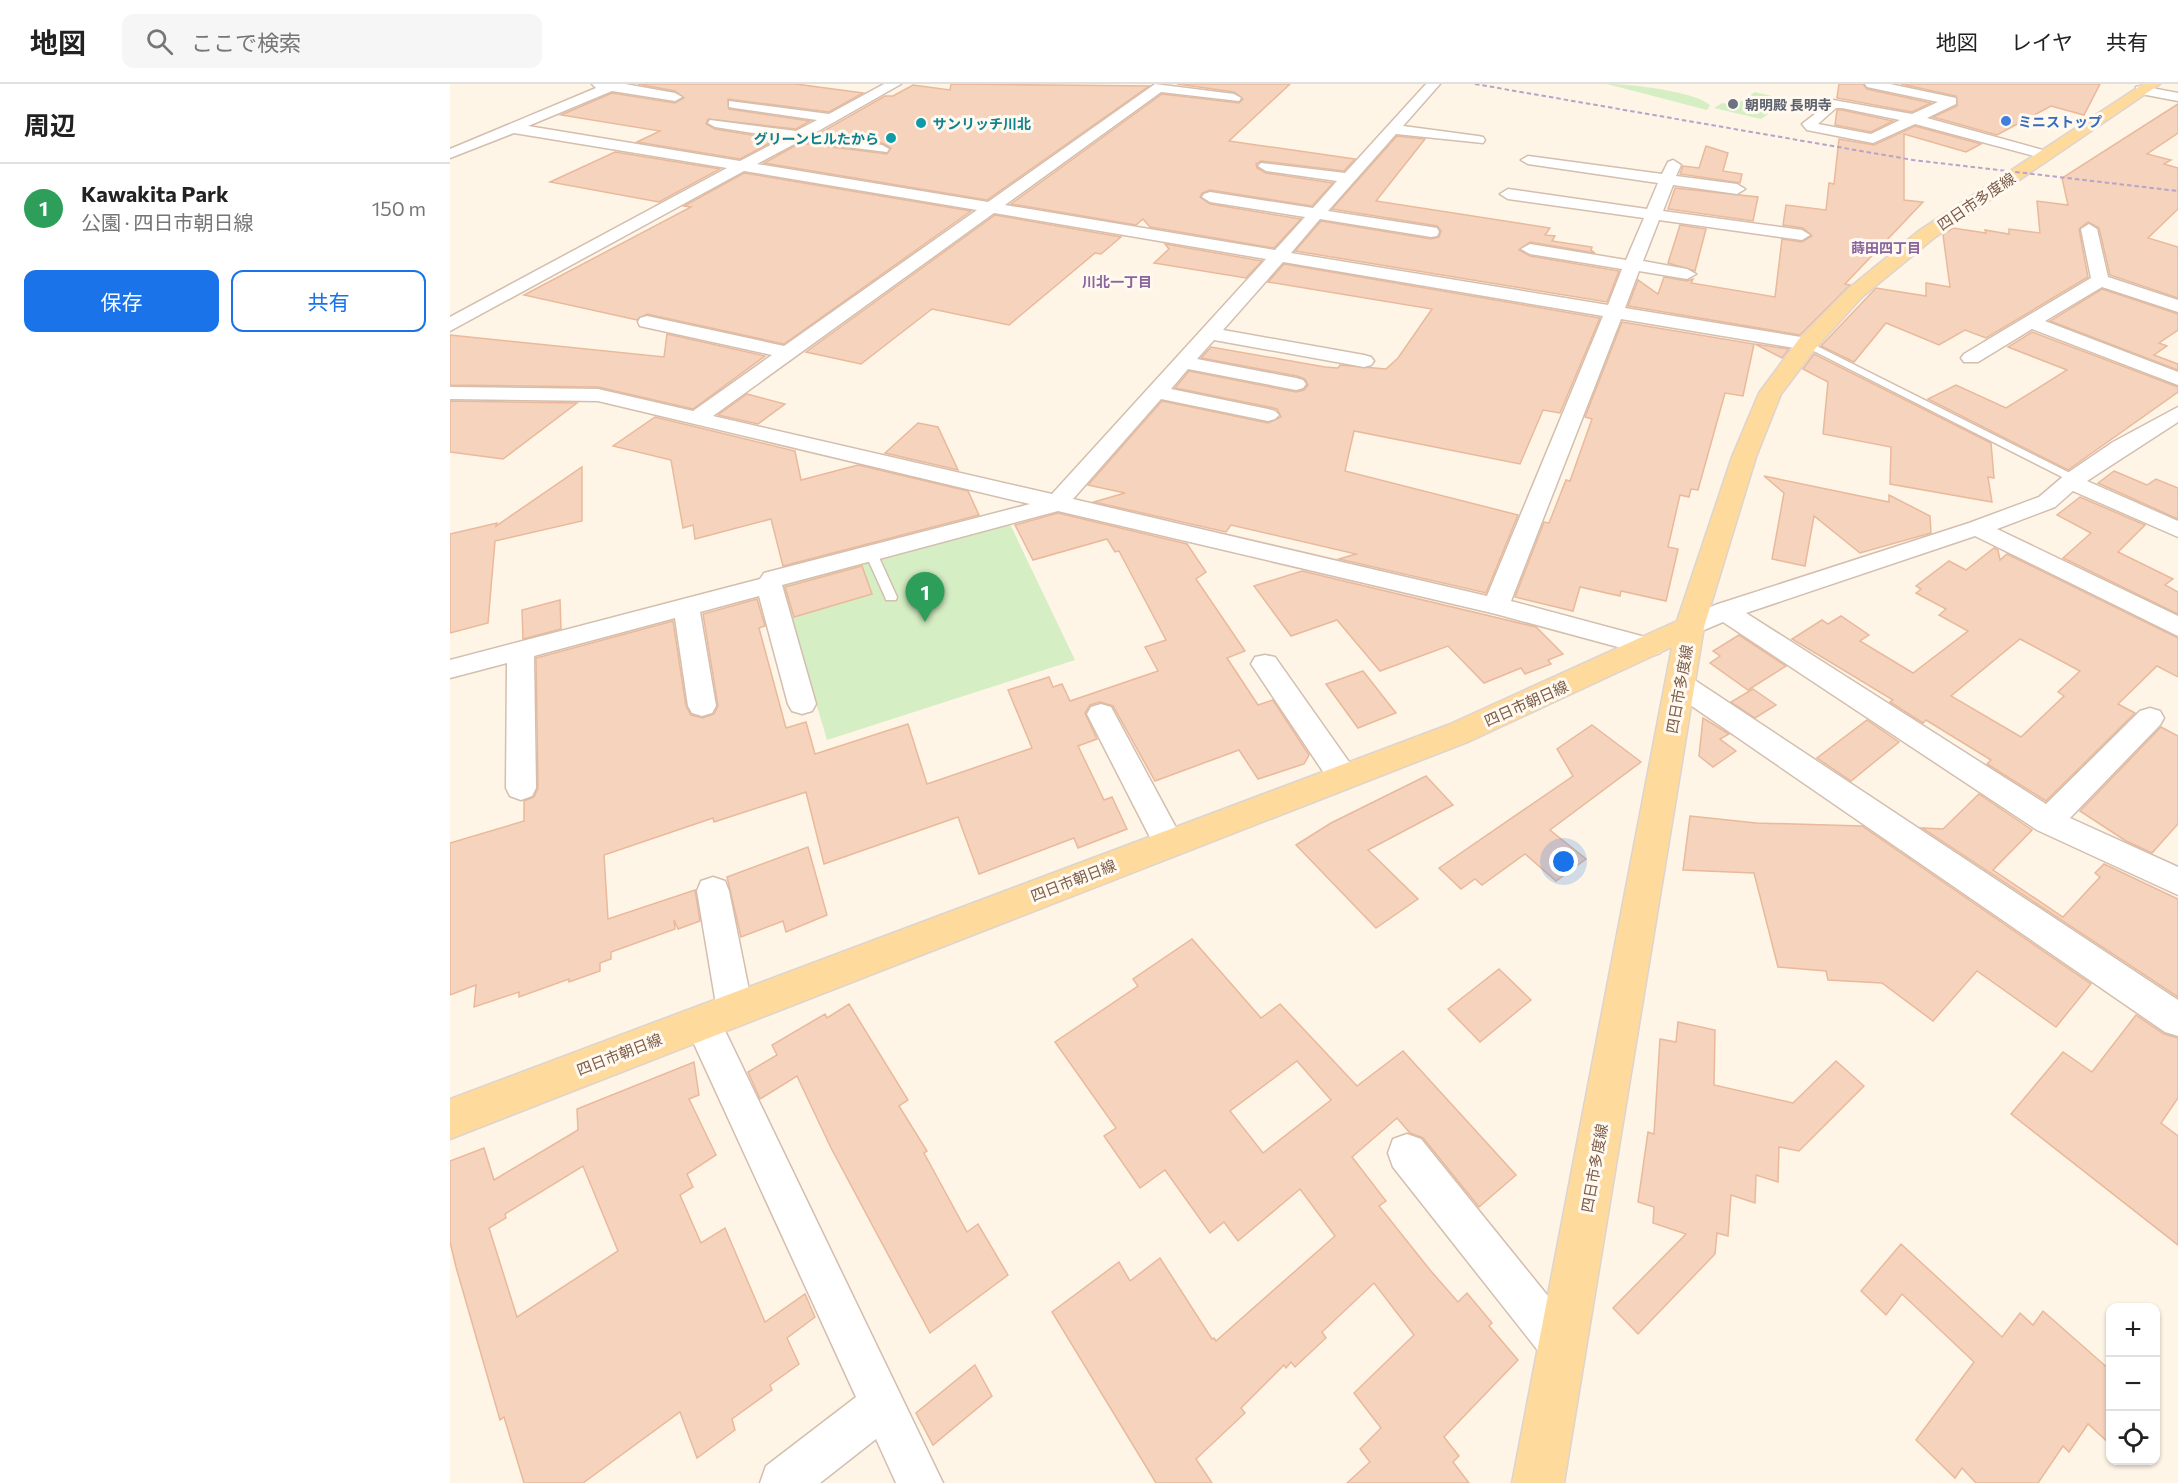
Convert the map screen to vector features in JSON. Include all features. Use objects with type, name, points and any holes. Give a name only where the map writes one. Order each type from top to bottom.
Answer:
[{"type":"main road","name":"四日市多度線","points":[[1538,1483],[1680,684],[1707,619],[1744,458],[1770,393],[1807,344],[1855,293],[1927,234],[2045,155],[2139,87]]},
{"type":"main road","name":"四日市朝日線","points":[[450,1119],[1459,733],[1651,647],[1707,619]]},
{"type":"street","points":[[592,84],[675,96]]},
{"type":"street","points":[[450,325],[738,166],[894,84]]},
{"type":"street","points":[[450,669],[769,585],[773,579],[1056,504],[1433,84]]},
{"type":"street","points":[[1872,84],[1951,101],[1914,119],[1873,139],[1812,127],[1809,123],[1833,104],[1914,119],[2045,155]]},
{"type":"street","points":[[450,154],[615,86]]},
{"type":"street","points":[[695,419],[1161,86],[1239,94],[1218,111]]},
{"type":"street","points":[[2139,87],[2178,97]]},
{"type":"street","points":[[734,104],[829,118]]},
{"type":"street","points":[[715,123],[882,149]]},
{"type":"street","points":[[512,128],[1807,344]]},
{"type":"street","points":[[1393,129],[1478,140]]},
{"type":"street","points":[[1528,160],[1670,172],[1737,189]]},
{"type":"street","points":[[1266,166],[1347,178]]},
{"type":"street","points":[[1496,606],[1670,172]]},
{"type":"street","points":[[1508,194],[1802,235]]},
{"type":"street","points":[[1210,197],[1431,232]]},
{"type":"street","points":[[2089,229],[2100,280]]},
{"type":"street","points":[[1530,249],[1687,274]]},
{"type":"street","points":[[1971,358],[2100,280],[2178,306]]},
{"type":"street","points":[[647,322],[789,353]]},
{"type":"street","points":[[2030,322],[2178,379]]},
{"type":"street","points":[[1209,333],[1364,361]]},
{"type":"street","points":[[1183,362],[1296,384]]},
{"type":"street","points":[[1155,392],[1268,415]]},
{"type":"street","points":[[450,393],[598,395],[1496,606],[1651,647]]},
{"type":"street","points":[[1707,619],[1977,528],[2047,502],[2073,480],[2121,447],[2178,414]]},
{"type":"street","points":[[2073,480],[2178,530]]},
{"type":"street","points":[[1977,528],[2178,627]]},
{"type":"street","points":[[769,585],[802,704]]},
{"type":"street","points":[[687,607],[702,706]]},
{"type":"street","points":[[1707,619],[2049,821],[2174,875]]},
{"type":"street","points":[[520,651],[521,788]]},
{"type":"street","points":[[1264,664],[1343,777]]},
{"type":"street","points":[[1680,684],[2178,1020]]},
{"type":"street","points":[[1101,714],[1169,844]]},
{"type":"street","points":[[2049,821],[2150,718]]},
{"type":"street","points":[[713,891],[718,1016],[883,1405],[920,1483]]},
{"type":"street","points":[[1407,1153],[1562,1347]]},
{"type":"street","points":[[783,1483],[883,1405]]},
{"type":"lane","points":[[1807,344],[2073,480]]},
{"type":"lane","points":[[871,553],[891,597]]},
{"type":"green space","points":[[1607,84],[1676,92],[1702,100],[1710,105],[1707,110]]},
{"type":"green space","points":[[1755,92],[1789,100],[1761,119],[1714,108],[1722,103],[1735,105]]},
{"type":"green space","points":[[1009,522],[1075,660],[827,740],[781,585]]},
{"type":"building","points":[[638,84],[796,84],[863,93],[829,112],[728,99],[729,109],[810,121],[796,129],[708,119],[706,124],[715,129],[777,139],[740,159],[637,142],[660,131],[561,115],[612,93],[675,103],[684,98],[675,91]]},
{"type":"building","points":[[951,84],[1149,86],[987,200],[764,163],[800,143],[887,154],[891,148],[882,143],[820,133],[885,96],[893,96],[913,85],[950,90]]},
{"type":"building","points":[[1177,84],[1290,84],[1229,141],[1355,159],[1344,171],[1261,161],[1256,164],[1257,168],[1266,173],[1333,183],[1312,206],[1210,190],[1202,193],[1200,197],[1210,204],[1301,219],[1274,248],[1150,227],[1143,219],[1136,225],[1011,204],[1162,94],[1239,103],[1243,99],[1234,92]]},
{"type":"building","points":[[1839,84],[1863,84],[1867,89],[1931,103],[1912,112],[1837,98]]},
{"type":"building","points":[[1901,84],[2100,84],[2084,115],[2051,106],[1997,135],[1933,117],[1957,106],[1956,96]]},
{"type":"building","points":[[2178,104],[2178,133],[2147,154],[2171,160],[2164,164],[2178,168],[2178,209],[2148,238],[2178,247],[2178,298],[2110,275],[2099,228],[2088,222],[2079,229],[2088,277],[1986,338],[1965,330],[1939,345],[1886,323],[1854,362],[1821,346],[1876,288],[1926,296],[1926,283],[1950,287],[1943,235],[1953,228],[1986,233],[1985,230],[2009,234],[2009,229],[2040,233],[2037,201],[2068,205],[2062,178]]},
{"type":"building","points":[[1837,110],[1893,121],[1871,132],[1835,125]]},
{"type":"building","points":[[1915,126],[1981,144],[1966,152],[1904,134],[1904,200],[1923,202],[1845,284],[1850,285],[1800,335],[1628,306],[1638,280],[1658,294],[1664,277],[1687,281],[1693,279],[1691,283],[1775,297],[1782,239],[1802,242],[1812,236],[1803,228],[1783,225],[1786,205],[1826,210],[1829,183],[1834,184],[1839,139],[1874,145]]},
{"type":"building","points":[[1397,136],[1425,139],[1376,201],[1550,228],[1545,235],[1555,236],[1552,241],[1592,247],[1591,250],[1595,253],[1530,242],[1519,250],[1530,256],[1619,271],[1607,302],[1295,251],[1321,221],[1431,239],[1439,237],[1441,231],[1437,226],[1332,209]]},
{"type":"building","points":[[1706,146],[1728,153],[1723,171],[1742,174],[1740,183],[1680,174],[1683,166],[1699,168]]},
{"type":"building","points":[[615,152],[720,169],[659,202],[550,182]]},
{"type":"building","points":[[744,173],[971,211],[784,344],[647,314],[637,320],[524,295],[691,207],[684,206]]},
{"type":"building","points":[[1675,188],[1758,197],[1753,221],[1668,209]]},
{"type":"building","points":[[995,215],[1121,237],[1101,254],[1095,253],[1009,325],[932,309],[861,364],[806,352]]},
{"type":"building","points":[[1680,225],[1706,229],[1695,271],[1668,263]]},
{"type":"building","points":[[1165,244],[1262,261],[1246,278],[1154,263],[1169,249]]},
{"type":"building","points":[[1284,264],[1600,318],[1560,413],[1543,410],[1520,464],[1354,431],[1345,471],[1518,515],[1486,593],[1339,559],[1356,554],[1231,525],[1226,532],[1094,502],[1125,493],[1088,485],[1162,401],[1268,423],[1281,417],[1277,409],[1175,388],[1189,371],[1296,392],[1304,390],[1308,385],[1305,379],[1297,376],[1201,358],[1211,347],[1325,367],[1338,368],[1340,365],[1386,369],[1398,358],[1432,309],[1268,282]]},
{"type":"building","points":[[2102,289],[2178,314],[2178,330],[2159,343],[2167,346],[2154,355],[2178,364],[2178,370],[2050,321]]},
{"type":"building","points":[[1622,322],[1754,344],[1743,396],[1725,393],[1698,490],[1691,489],[1689,497],[1680,495],[1668,547],[1678,549],[1666,601],[1621,591],[1620,596],[1580,587],[1573,611],[1515,597],[1544,522],[1549,523],[1566,480],[1570,481],[1592,419],[1585,417]]},
{"type":"building","points":[[2032,332],[2178,387],[2178,392],[2068,470],[1928,399],[1956,385],[2006,408],[2067,370],[2008,347]]},
{"type":"building","points":[[667,334],[765,356],[693,409],[598,387],[450,385],[450,335],[664,357]]},
{"type":"building","points":[[1755,344],[1789,349],[1782,358]]},
{"type":"building","points":[[1814,354],[1991,443],[1994,478],[1988,477],[1992,502],[1890,484],[1891,447],[1823,434],[1828,382],[1803,369]]},
{"type":"building","points":[[747,394],[785,404],[758,424],[718,415]]},
{"type":"building","points":[[450,401],[577,403],[503,459],[450,452]]},
{"type":"building","points":[[655,417],[795,451],[801,480],[858,465],[968,491],[979,515],[783,566],[771,519],[695,539],[693,525],[683,528],[671,460],[613,446]]},
{"type":"building","points":[[918,423],[938,427],[958,470],[885,453]]},
{"type":"building","points":[[582,467],[582,521],[495,541],[488,623],[450,633],[450,534],[497,523],[496,526]]},
{"type":"building","points":[[2114,471],[2147,485],[2156,479],[2178,488],[2178,519],[2098,483]]},
{"type":"building","points":[[1764,476],[1889,502],[1889,495],[1930,516],[1931,533],[1860,553],[1814,516],[1805,566],[1772,559],[1784,493]]},
{"type":"building","points":[[2080,497],[2145,525],[2118,552],[2173,579],[2165,585],[2178,592],[2178,614],[2063,558],[2091,533],[2057,515]]},
{"type":"building","points":[[1058,513],[1187,544],[1206,572],[1196,579],[1245,651],[1227,658],[1258,705],[1273,700],[1309,755],[1304,764],[1258,779],[1239,750],[1155,781],[1113,706],[1100,702],[1090,705],[1085,713],[1097,739],[1078,746],[1104,800],[1112,797],[1127,829],[1078,848],[1074,838],[979,874],[958,817],[824,864],[806,792],[714,822],[713,818],[604,855],[608,919],[695,890],[700,921],[678,929],[674,920],[675,929],[611,952],[611,959],[600,963],[600,971],[569,982],[569,979],[519,997],[519,992],[474,1007],[476,985],[450,995],[450,843],[524,821],[524,801],[534,797],[538,788],[536,658],[673,621],[686,706],[691,715],[703,718],[714,714],[718,706],[703,614],[757,599],[765,626],[759,628],[786,728],[806,722],[815,754],[908,724],[927,784],[1032,748],[1008,690],[1049,677],[1053,687],[1062,684],[1070,701],[1158,671],[1145,647],[1166,640],[1119,551],[1115,552],[1107,539],[1033,560],[1015,525]]},
{"type":"building","points":[[1994,548],[1998,550],[2000,560],[2007,554],[2178,638],[2178,677],[2157,666],[2118,704],[2135,713],[2046,801],[1987,764],[1991,760],[1926,720],[1923,723],[1890,702],[1893,700],[1792,639],[1822,620],[1828,624],[1841,616],[1869,635],[1860,641],[1913,673],[1968,631],[1939,615],[1946,609],[1916,593],[1921,589],[1916,586],[1949,561],[1966,570]],"holes":[[[2020,639],[2080,671],[2058,692],[2064,696],[2021,737],[1951,696]]]},
{"type":"building","points":[[862,566],[872,594],[794,617],[785,587]]},
{"type":"building","points":[[1302,571],[1536,627],[1563,654],[1548,660],[1551,664],[1525,674],[1521,668],[1484,683],[1448,646],[1380,671],[1337,620],[1291,636],[1254,586]]},
{"type":"building","points":[[560,600],[561,629],[523,639],[522,610]]},
{"type":"building","points":[[1739,635],[1786,666],[1748,690],[1710,663],[1720,656],[1713,651]]},
{"type":"building","points":[[1363,671],[1396,713],[1358,728],[1326,684]]},
{"type":"building","points":[[1753,689],[1776,705],[1755,718],[1731,702]]},
{"type":"building","points":[[1703,718],[1729,734],[1720,739],[1736,751],[1713,767],[1699,756]]},
{"type":"building","points":[[1867,720],[1899,742],[1851,781],[1817,758]]},
{"type":"building","points":[[1592,725],[1641,762],[1550,830],[1586,859],[1556,881],[1525,854],[1482,885],[1475,879],[1461,889],[1439,868],[1573,776],[1557,749]]},
{"type":"building","points":[[2161,727],[2178,736],[2178,824],[2152,853],[2126,841],[2080,811]]},
{"type":"building","points":[[1426,776],[1453,805],[1368,850],[1418,899],[1376,928],[1296,845],[1331,823]]},
{"type":"building","points":[[1979,794],[2032,830],[1993,870],[2063,917],[2100,877],[2095,873],[2104,864],[2178,899],[2178,997],[1922,828],[1943,829]]},
{"type":"building","points":[[1690,816],[1756,823],[1862,826],[2091,984],[2056,1027],[1977,971],[1933,1021],[1882,983],[1828,980],[1826,971],[1778,967],[1754,873],[1683,870]]},
{"type":"building","points":[[808,847],[827,915],[786,932],[783,921],[741,937],[727,877]]},
{"type":"building","points":[[1192,939],[1261,1018],[1280,1004],[1357,1086],[1403,1051],[1516,1175],[1479,1207],[1423,1138],[1410,1133],[1397,1118],[1352,1157],[1386,1201],[1379,1206],[1430,1270],[1458,1302],[1467,1293],[1492,1323],[1489,1326],[1518,1360],[1444,1437],[1459,1456],[1453,1462],[1469,1483],[1347,1483],[1370,1462],[1360,1449],[1381,1428],[1354,1393],[1414,1335],[1374,1283],[1322,1332],[1326,1338],[1295,1367],[1291,1362],[1286,1368],[1284,1365],[1241,1408],[1245,1413],[1196,1459],[1212,1483],[1156,1483],[1052,1312],[1119,1262],[1130,1281],[1160,1258],[1212,1339],[1216,1341],[1335,1236],[1300,1189],[1238,1241],[1224,1222],[1210,1233],[1165,1170],[1140,1188],[1104,1136],[1116,1128],[1055,1042],[1138,986],[1133,979]],"holes":[[[1297,1061],[1331,1100],[1263,1153],[1230,1111]]]},
{"type":"building","points":[[1499,969],[1531,1000],[1480,1042],[1448,1009]]},
{"type":"building","points":[[849,1004],[908,1100],[899,1106],[927,1151],[924,1153],[967,1232],[978,1224],[1008,1275],[930,1333],[831,1148],[797,1076],[760,1099],[748,1072],[777,1055],[772,1045],[825,1014],[827,1018]]},
{"type":"building","points":[[2136,1015],[2164,1034],[2178,1038],[2178,1098],[2161,1123],[2178,1136],[2178,1245],[2011,1114],[2063,1052],[2092,1072]]},
{"type":"building","points":[[1678,1022],[1715,1030],[1714,1085],[1793,1103],[1836,1061],[1864,1086],[1799,1151],[1779,1147],[1778,1182],[1756,1175],[1755,1203],[1731,1195],[1728,1236],[1717,1233],[1715,1254],[1638,1334],[1613,1308],[1686,1234],[1653,1223],[1654,1207],[1638,1202],[1648,1132],[1654,1134],[1660,1039],[1676,1042]]},
{"type":"building","points":[[694,1062],[699,1095],[689,1099],[716,1155],[687,1174],[693,1187],[680,1195],[701,1243],[725,1228],[765,1322],[805,1294],[815,1317],[787,1338],[799,1364],[770,1385],[772,1390],[732,1419],[735,1430],[697,1458],[680,1412],[583,1483],[524,1483],[504,1417],[500,1420],[450,1242],[450,1161],[484,1148],[494,1180],[578,1130],[577,1109]],"holes":[[[583,1166],[618,1251],[517,1317],[489,1228],[506,1218],[505,1214]]]},
{"type":"building","points":[[1901,1244],[2002,1337],[2020,1313],[2033,1325],[2043,1311],[2106,1366],[2106,1440],[2088,1424],[2069,1452],[2063,1446],[2038,1483],[1976,1483],[1962,1468],[1955,1478],[1916,1440],[1974,1362],[1902,1294],[1886,1315],[1861,1291]]},
{"type":"building","points":[[975,1365],[992,1396],[933,1445],[916,1413]]},
{"type":"railway","points":[[1475,84],[1913,160],[2178,191]]},
{"type":"place","name":"朝明殿 長明寺","points":[[1733,104]]},
{"type":"place","name":"ミニストップ","points":[[2006,121]]},
{"type":"place","name":"サンリッチ川北","points":[[921,123]]},
{"type":"place","name":"グリーンヒルたから","points":[[891,138]]},
{"type":"place","name":"Kawakita Park","points":[[925,622]]},
{"type":"district","name":"蒔田四丁目","points":[[1886,247]]},
{"type":"district","name":"川北一丁目","points":[[1117,281]]}]
